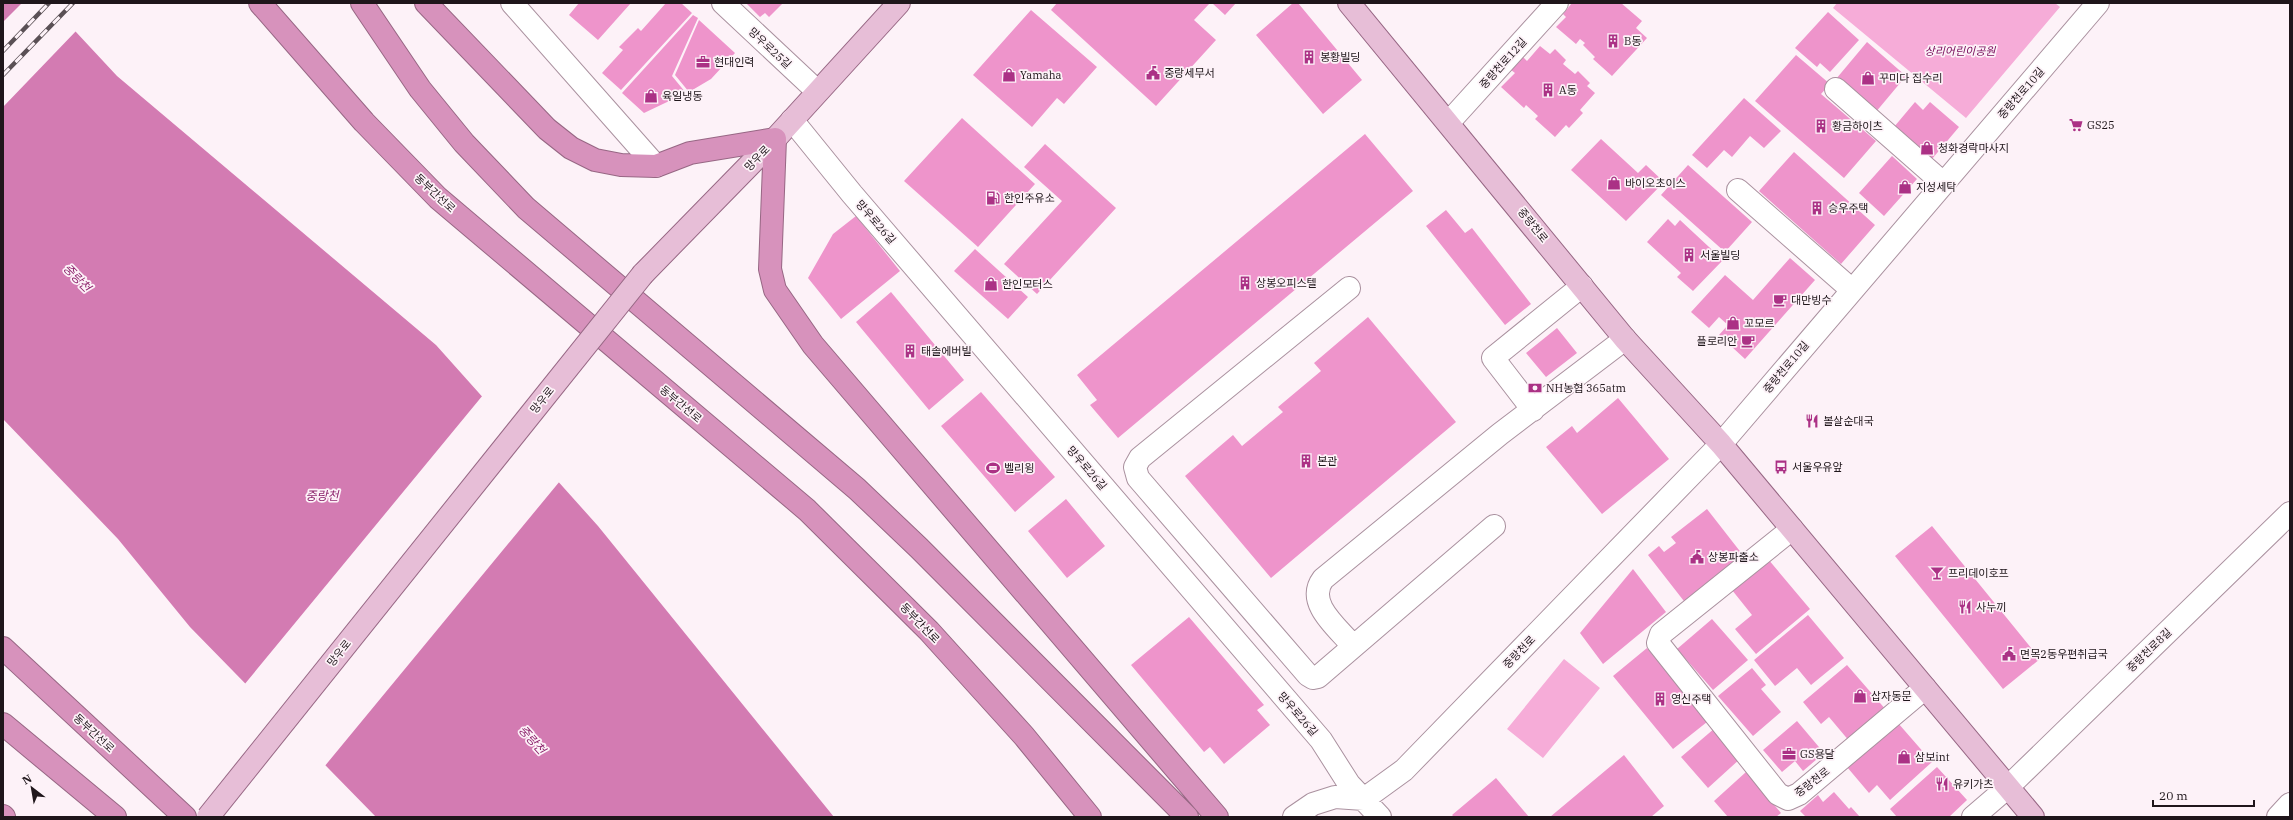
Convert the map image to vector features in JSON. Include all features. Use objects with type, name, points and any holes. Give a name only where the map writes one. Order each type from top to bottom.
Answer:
[{"type":"highway","name":"동부간선로","points":[[260,3],[364,122],[438,198],[807,510],[929,631],[1024,736],[1090,817]]},
{"type":"highway","points":[[362,3],[420,89],[464,143],[526,208],[805,443],[862,494],[919,548],[1187,817]]},
{"type":"highway","points":[[426,3],[547,129],[571,148],[595,160],[621,165],[656,166],[690,153],[776,139],[770,269],[775,290],[813,345],[1217,817]]},
{"type":"highway","name":"동부간선로","points":[[3,648],[185,817]]},
{"type":"highway","points":[[3,724],[115,817]]},
{"type":"main road","name":"망우로","points":[[208,817],[643,274],[776,139],[817,91],[899,3]]},
{"type":"main road","name":"중랑천로","points":[[1350,3],[1449,122],[1625,339],[1721,444],[2033,817]]},
{"type":"street","points":[[512,3],[656,166]]},
{"type":"street","name":"망우로25길","points":[[723,3],[817,91]]},
{"type":"street","name":"중랑천로12길","points":[[1449,122],[1557,3]]},
{"type":"street","name":"중랑천로10길","points":[[1721,444],[2098,3]]},
{"type":"street","points":[[1836,89],[1943,183]]},
{"type":"street","name":"망우로26길","points":[[792,120],[852,194],[1321,740],[1349,784],[1364,798],[1380,817]]},
{"type":"street","points":[[1738,190],[1852,290]]},
{"type":"street","points":[[1533,410],[1493,358],[1582,286]]},
{"type":"street","points":[[1349,288],[1140,458],[1135,467],[1138,478],[1308,675],[1313,678],[1318,677],[1494,526]]},
{"type":"street","points":[[1353,646],[1319,604],[1317,590],[1323,579],[1500,434],[1625,339]]},
{"type":"street","name":"중랑천로","points":[[1364,798],[1404,770],[1721,444]]},
{"type":"street","name":"중랑천로8길","points":[[2008,787],[2290,513]]},
{"type":"street","name":"중랑천로","points":[[1792,529],[1661,634],[1658,643],[1778,794],[1788,799],[1799,794],[1925,688]]},
{"type":"street","points":[[1974,817],[2008,787]]},
{"type":"street","points":[[1294,817],[1313,804],[1335,796],[1364,798]]},
{"type":"street","points":[[2278,817],[2290,804]]},
{"type":"green space","name":"상리어린이공원","points":[[1837,3],[2055,3],[2060,7],[1966,118],[1833,8]]},
{"type":"green space","points":[[1564,659],[1600,688],[1543,758],[1507,729]]},
{"type":"water","name":"중랑천","points":[[3,3],[49,3],[117,76],[436,345],[598,526],[834,817],[376,817],[190,627],[118,539],[3,419]]},
{"type":"pier","points":[[22,3],[51,3],[77,30],[3,107],[3,22]]},
{"type":"pier","points":[[483,395],[560,481],[324,767],[244,685]]},
{"type":"building","points":[[579,3],[631,3],[598,40],[569,15]]},
{"type":"building","points":[[666,3],[681,3],[692,13],[621,90],[602,73],[623,50],[619,47],[638,28],[641,31]]},
{"type":"building","points":[[746,3],[783,3],[769,17],[765,13],[760,17]]},
{"type":"building","name":"중랑세무서","points":[[1057,3],[1210,3],[1194,20],[1216,40],[1156,106],[1051,10]]},
{"type":"building","points":[[1212,3],[1236,3],[1225,15]]},
{"type":"building","name":"봉황빌딩","points":[[1293,3],[1298,3],[1362,80],[1323,114],[1256,35]]},
{"type":"building","name":"B동","points":[[1572,3],[1621,3],[1642,21],[1636,28],[1647,38],[1612,76],[1593,59],[1595,57],[1583,45],[1585,43],[1580,39],[1576,44],[1556,27],[1566,17],[1563,14]]},
{"type":"building","points":[[1031,10],[1097,67],[1064,104],[1057,98],[1032,127],[973,75]]},
{"type":"building","points":[[1828,12],[1859,40],[1830,72],[1820,63],[1817,67],[1795,48]]},
{"type":"building","points":[[693,15],[698,18],[672,76],[686,93],[644,113],[622,93]]},
{"type":"building","points":[[699,20],[735,53],[711,79],[689,92],[675,75]]},
{"type":"building","points":[[1867,42],[1906,76],[1875,113],[1836,79]]},
{"type":"building","name":"A동","points":[[1540,46],[1550,54],[1555,49],[1566,60],[1563,64],[1575,74],[1578,71],[1590,83],[1587,86],[1595,93],[1580,110],[1583,113],[1569,128],[1566,125],[1555,137],[1535,119],[1538,116],[1526,105],[1524,108],[1501,87],[1515,73],[1511,70],[1523,57],[1527,61]]},
{"type":"building","name":"황금하이츠","points":[[1796,55],[1830,84],[1821,94],[1876,141],[1844,178],[1755,101]]},
{"type":"building","points":[[1744,98],[1781,131],[1764,148],[1750,136],[1732,157],[1724,150],[1707,168],[1692,155]]},
{"type":"building","points":[[1915,102],[1923,110],[1930,102],[1959,127],[1932,159],[1894,127]]},
{"type":"building","points":[[962,118],[1035,184],[978,247],[904,181]]},
{"type":"building","name":"상봉오피스텔","points":[[1365,134],[1413,191],[1118,438],[1090,405],[1097,400],[1077,375]]},
{"type":"building","points":[[1601,139],[1638,173],[1646,165],[1664,182],[1626,221],[1571,170]]},
{"type":"building","points":[[1045,144],[1116,208],[1037,294],[1004,264],[1062,201],[1024,167]]},
{"type":"building","name":"승우주택","points":[[1794,152],[1875,225],[1841,264],[1759,191]]},
{"type":"building","points":[[1892,156],[1917,179],[1884,216],[1859,193]]},
{"type":"building","points":[[1688,165],[1752,222],[1725,252],[1661,195]]},
{"type":"building","points":[[1446,210],[1465,233],[1472,228],[1531,304],[1505,325],[1426,226]]},
{"type":"building","points":[[856,216],[900,271],[841,319],[808,278],[833,234]]},
{"type":"building","name":"서울빌딩","points":[[1668,219],[1675,226],[1680,220],[1723,260],[1693,291],[1677,277],[1681,273],[1647,242]]},
{"type":"building","name":"한인모터스","points":[[975,249],[1028,297],[1008,319],[954,271]]},
{"type":"building","points":[[1790,258],[1815,280],[1745,359],[1719,335],[1728,325],[1719,317],[1709,328],[1691,312],[1725,275],[1753,300]]},
{"type":"building","name":"태솔에버빌","points":[[891,292],[964,380],[929,410],[856,322]]},
{"type":"building","name":"본관","points":[[1368,317],[1456,422],[1271,578],[1185,476],[1233,435],[1242,446],[1283,412],[1278,407],[1321,371],[1314,363]]},
{"type":"building","points":[[1557,328],[1577,353],[1546,377],[1526,353]]},
{"type":"building","points":[[981,392],[1055,477],[1015,512],[941,426]]},
{"type":"building","points":[[1618,398],[1669,459],[1602,514],[1546,447],[1572,426],[1577,433]]},
{"type":"building","points":[[1066,499],[1105,546],[1067,578],[1028,531]]},
{"type":"building","name":"상봉파출소","points":[[1707,509],[1746,559],[1687,605],[1648,555],[1659,546],[1664,552],[1676,543],[1671,537]]},
{"type":"building","points":[[1932,526],[2040,659],[2003,689],[1895,556]]},
{"type":"building","points":[[1768,559],[1810,609],[1756,654],[1735,629],[1752,615],[1732,590]]},
{"type":"building","points":[[1633,569],[1666,612],[1603,664],[1580,633]]},
{"type":"building","points":[[1808,615],[1844,658],[1811,685],[1797,668],[1775,686],[1754,660]]},
{"type":"building","points":[[1189,617],[1264,705],[1257,710],[1270,725],[1224,764],[1210,747],[1204,752],[1131,665]]},
{"type":"building","points":[[1712,619],[1748,660],[1713,690],[1677,649]]},
{"type":"building","name":"영신주택","points":[[1647,648],[1707,722],[1673,749],[1613,676]]},
{"type":"building","points":[[1847,665],[1887,711],[1850,742],[1829,717],[1821,724],[1803,702]]},
{"type":"building","points":[[1752,668],[1766,685],[1761,689],[1781,712],[1753,736],[1718,696]]},
{"type":"building","points":[[1797,721],[1824,753],[1803,771],[1795,761],[1782,772],[1763,750]]},
{"type":"building","points":[[1898,723],[1932,762],[1890,800],[1877,785],[1869,793],[1847,767]]},
{"type":"building","points":[[1715,728],[1741,758],[1708,788],[1681,757]]},
{"type":"building","points":[[1624,755],[1664,806],[1651,817],[1550,817]]},
{"type":"building","points":[[1937,767],[1967,800],[1949,817],[1897,817],[1890,809]]},
{"type":"building","points":[[1746,772],[1781,813],[1776,817],[1728,817],[1714,801]]},
{"type":"building","points":[[1496,778],[1529,817],[1454,817],[1452,815]]},
{"type":"building","points":[[1834,792],[1849,809],[1851,807],[1860,817],[1806,817],[1800,811],[1818,795],[1823,802]]},
{"type":"railway","points":[[3,51],[49,3]]},
{"type":"railway","points":[[3,75],[73,3]]},
{"type":"place","name":"B동","points":[[1613,41]]},
{"type":"place","name":"봉황빌딩","points":[[1309,57]]},
{"type":"place","name":"현대인력","points":[[703,62]]},
{"type":"place","name":"중랑세무서","points":[[1153,73]]},
{"type":"place","name":"Yamaha","points":[[1009,75]]},
{"type":"place","name":"꾸미다 집수리","points":[[1868,78]]},
{"type":"place","name":"A동","points":[[1548,90]]},
{"type":"place","name":"육일냉동","points":[[651,96]]},
{"type":"place","name":"GS25","points":[[2076,125]]},
{"type":"place","name":"황금하이츠","points":[[1821,126]]},
{"type":"place","name":"청화경락마사지","points":[[1927,148]]},
{"type":"place","name":"바이오초이스","points":[[1614,183]]},
{"type":"place","name":"지성세탁","points":[[1905,187]]},
{"type":"place","name":"한인주유소","points":[[993,198]]},
{"type":"place","name":"승우주택","points":[[1817,208]]},
{"type":"place","name":"서울빌딩","points":[[1689,255]]},
{"type":"place","name":"상봉오피스텔","points":[[1245,283]]},
{"type":"place","name":"한인모터스","points":[[991,284]]},
{"type":"place","name":"대만빙수","points":[[1780,300]]},
{"type":"place","name":"꼬모르","points":[[1733,323]]},
{"type":"place","name":"플로리안","points":[[1748,341]]},
{"type":"place","name":"태솔에버빌","points":[[910,351]]},
{"type":"place","name":"NH농협 365atm","points":[[1535,388]]},
{"type":"place","name":"볼살순대국","points":[[1812,421]]},
{"type":"place","name":"본관","points":[[1306,461]]},
{"type":"place","name":"서울우유앞","points":[[1781,467]]},
{"type":"place","name":"벨리윙","points":[[993,468]]},
{"type":"place","name":"상봉파출소","points":[[1697,557]]},
{"type":"place","name":"프리데이호프","points":[[1937,573]]},
{"type":"place","name":"사누끼","points":[[1965,607]]},
{"type":"place","name":"면목2동우편취급국","points":[[2009,654]]},
{"type":"place","name":"삽자동문","points":[[1860,696]]},
{"type":"place","name":"영신주택","points":[[1660,699]]},
{"type":"place","name":"GS용달","points":[[1789,754]]},
{"type":"place","name":"삼보int","points":[[1904,757]]},
{"type":"place","name":"유키가츠","points":[[1942,784]]}]
